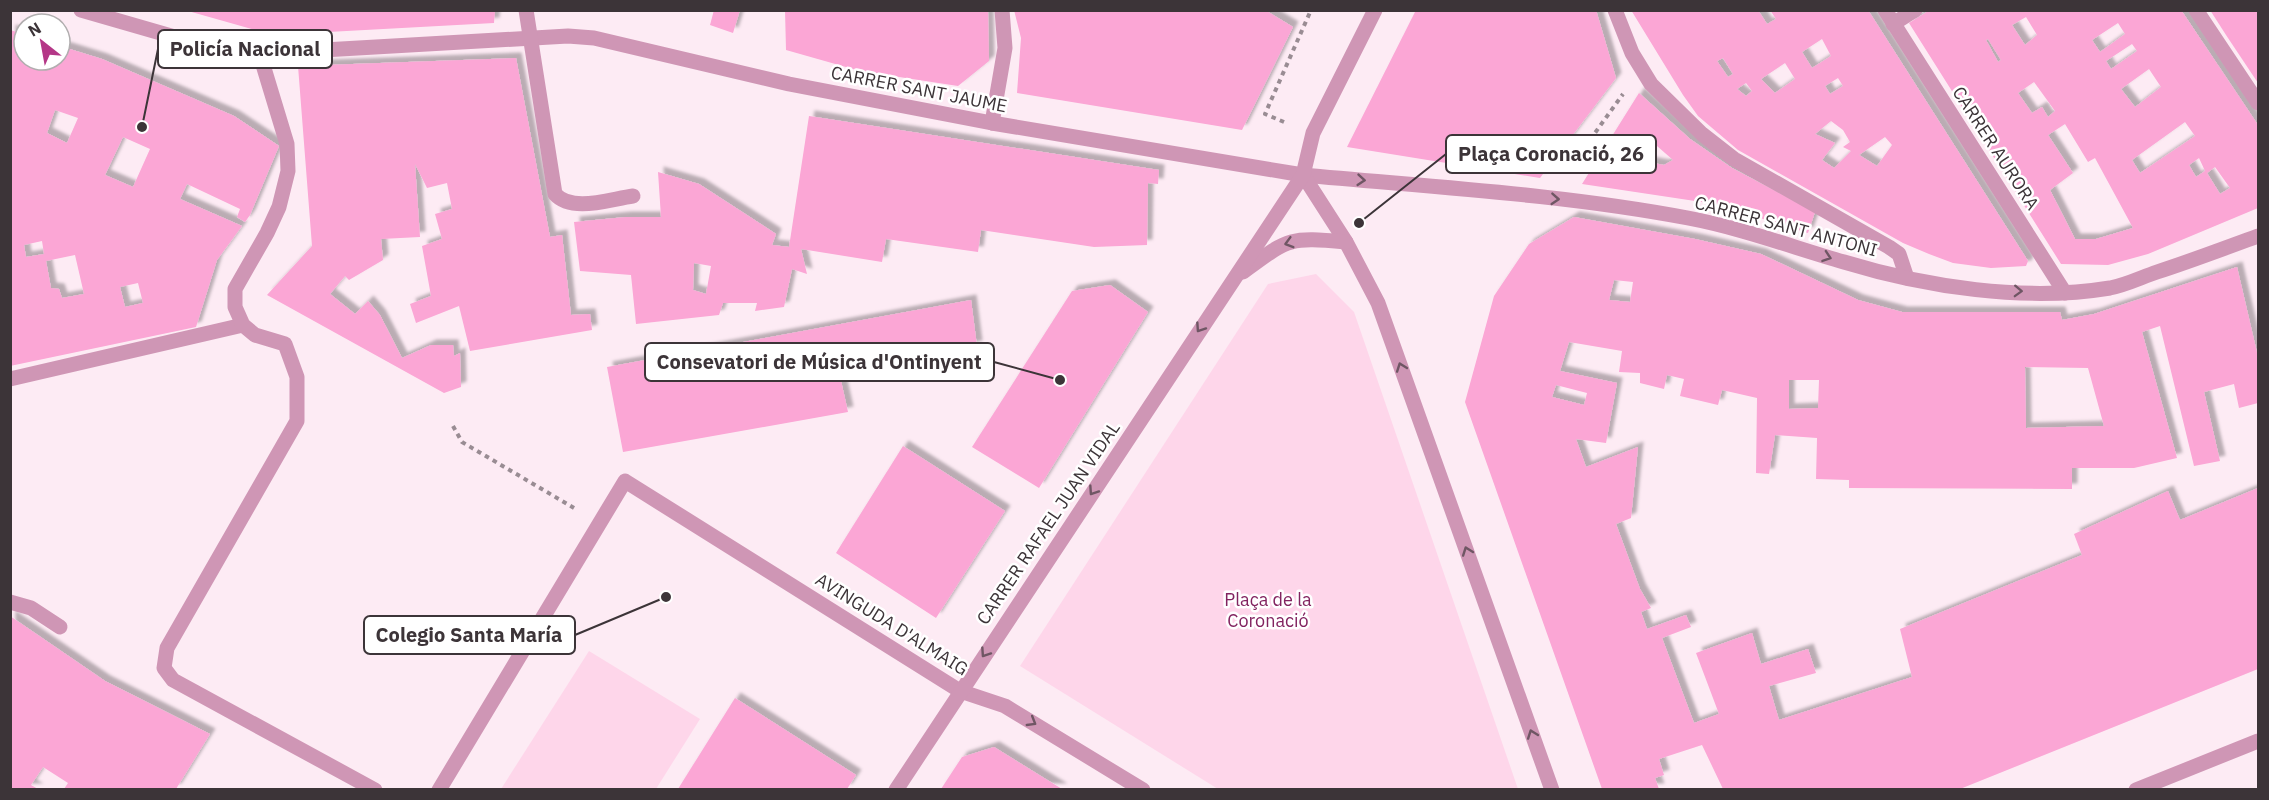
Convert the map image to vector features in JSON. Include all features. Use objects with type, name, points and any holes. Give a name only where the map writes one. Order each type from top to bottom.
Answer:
[{"type":"street","name":"CARRER SANT JAUME","points":[[81,10],[220,52],[261,55],[568,36],[594,38],[789,84],[992,123],[1303,175]]},
{"type":"street","points":[[526,10],[555,194],[562,201],[572,205],[633,196]]},
{"type":"street","points":[[992,123],[1005,48],[1002,10]]},
{"type":"street","points":[[1375,10],[1313,133],[1303,175],[1346,242],[1378,303],[1552,789]]},
{"type":"street","name":"CARRER SANT ANTONI","points":[[1615,10],[1641,69],[1681,116],[1734,159],[1889,247],[1899,255],[1907,278]]},
{"type":"street","name":"CARRER AURORA","points":[[1885,10],[2066,292]]},
{"type":"street","points":[[1893,24],[1915,10]]},
{"type":"street","points":[[2196,10],[2259,103]]},
{"type":"street","points":[[261,55],[287,144],[288,171],[279,207],[235,289],[235,308],[243,325],[255,336],[285,344],[297,377],[297,421],[167,648],[164,668],[173,680],[375,789]]},
{"type":"street","name":"CARRER SANT ANTONI","points":[[1303,175],[1583,201],[1733,228],[1843,262],[1950,287],[2066,292],[2113,287],[2259,236]]},
{"type":"street","name":"CARRER RAFAEL JUAN VIDAL","points":[[896,789],[1303,175]]},
{"type":"street","points":[[1233,279],[1283,242],[1305,238],[1346,242]]},
{"type":"street","points":[[10,379],[243,325]]},
{"type":"street","name":"AVINGUDA D'ALMAIG","points":[[600,523],[625,481],[960,691],[1005,706],[1143,789]]},
{"type":"street","points":[[439,789],[600,523]]},
{"type":"street","points":[[10,602],[31,608],[60,627]]},
{"type":"street","points":[[2136,789],[2259,741]]},
{"type":"path","points":[[1311,10],[1265,114],[1313,133]]},
{"type":"path","points":[[1548,199],[1641,69]]},
{"type":"path","points":[[453,426],[462,442],[600,523]]},
{"type":"green space","name":"Plaça de la Coronació","points":[[1316,274],[1354,312],[1518,789],[1218,789],[1020,666],[1268,284]]},
{"type":"green space","points":[[589,651],[700,719],[656,789],[501,789]]},
{"type":"building","points":[[495,10],[494,23],[273,35],[188,11]]},
{"type":"building","points":[[714,10],[740,10],[733,33],[710,25]]},
{"type":"building","points":[[785,10],[988,10],[989,61],[958,86],[860,71],[786,50]]},
{"type":"building","points":[[1014,10],[1265,10],[1293,27],[1242,130],[1017,93],[1021,38]]},
{"type":"building","points":[[1416,10],[1596,10],[1616,78],[1540,178],[1347,147]]},
{"type":"building","points":[[1631,10],[1758,10],[1767,24],[1776,19],[1770,10],[1868,10],[2028,261],[2026,266],[1991,268],[1953,263],[1903,243],[1738,150],[1698,116]],"holes":[[[1822,39],[1831,56],[1812,68],[1802,52]],[[1723,58],[1733,74],[1728,77],[1717,61]],[[1785,63],[1795,79],[1775,93],[1761,79]],[[1838,78],[1843,86],[1830,94],[1825,86]],[[1746,83],[1752,91],[1746,96],[1737,89]],[[1831,121],[1843,130],[1850,142],[1843,147],[1851,151],[1834,168],[1822,160],[1835,143],[1815,134]],[[1885,137],[1892,145],[1877,166],[1859,155]]]},
{"type":"building","points":[[1930,10],[2181,10],[2258,125],[2258,208],[2148,254],[2108,265],[2061,264],[1909,23]],"holes":[[[2026,17],[2037,35],[2025,45],[2012,25]],[[2118,23],[2125,34],[2100,52],[2092,40]],[[1988,39],[2001,60],[1998,62],[1986,40]],[[2132,44],[2137,51],[2111,69],[2106,61]],[[2149,69],[2161,87],[2135,107],[2121,89]],[[2034,82],[2055,111],[2048,117],[2042,107],[2032,113],[2018,93]],[[2185,122],[2195,136],[2140,173],[2132,160]],[[2065,124],[2088,162],[2095,158],[2133,228],[2096,239],[2075,239],[2050,190],[2073,173],[2048,135]],[[2199,158],[2205,171],[2196,177],[2189,165]],[[2215,167],[2230,188],[2220,194],[2207,173]]]},
{"type":"building","points":[[2210,10],[2258,10],[2258,83],[2226,35]]},
{"type":"building","points":[[10,30],[12,31],[12,72],[72,72],[72,50],[102,59],[234,116],[279,146],[245,222],[237,217],[240,209],[187,184],[180,199],[242,226],[217,260],[196,327],[10,366]],"holes":[[[55,110],[78,118],[67,143],[47,133]],[[123,137],[150,149],[133,187],[105,175]],[[42,241],[44,254],[26,257],[24,245]],[[75,255],[84,294],[62,298],[59,289],[51,288],[46,261]],[[138,283],[143,303],[125,307],[120,287]]]},
{"type":"building","points":[[516,58],[550,237],[562,235],[571,315],[590,314],[592,330],[470,351],[459,306],[416,323],[410,304],[431,296],[422,246],[442,239],[435,214],[452,209],[447,183],[427,188],[415,164],[420,237],[381,239],[383,260],[349,280],[345,276],[330,294],[355,314],[368,301],[380,315],[402,358],[431,345],[453,345],[454,356],[460,353],[461,387],[444,393],[267,295],[312,246],[298,66]]},
{"type":"building","points":[[1639,93],[1690,139],[1732,168],[1815,212],[1808,233],[1715,204],[1582,184]],"holes":[[[1646,137],[1673,160],[1664,165],[1637,160]]]},
{"type":"building","points":[[809,116],[1159,170],[1158,184],[1148,183],[1147,245],[1094,247],[981,230],[978,252],[886,239],[882,262],[801,249],[807,274],[792,269],[784,307],[755,311],[757,303],[723,303],[719,315],[636,324],[631,275],[580,271],[574,222],[626,217],[661,217],[658,172],[699,184],[776,234],[772,245],[789,247]],"holes":[[[694,263],[711,266],[706,294],[693,290]]]},
{"type":"building","points":[[1574,217],[1695,239],[1761,254],[1858,300],[1902,312],[2060,312],[2062,320],[2094,314],[2237,267],[2258,357],[2258,403],[2239,408],[2234,384],[2204,392],[2220,461],[2194,466],[2160,326],[2142,332],[2177,458],[2134,468],[2072,468],[2072,489],[1849,488],[1849,480],[1816,479],[1817,438],[1775,435],[1769,474],[1756,473],[1757,398],[1722,390],[1718,405],[1680,396],[1684,379],[1667,375],[1664,389],[1640,383],[1640,373],[1619,372],[1622,351],[1569,342],[1560,371],[1617,383],[1606,443],[1576,439],[1586,467],[1638,447],[1631,518],[1616,524],[1640,589],[1651,608],[1641,612],[1647,629],[1686,615],[1691,627],[1662,638],[1694,723],[1719,714],[1696,653],[1752,633],[1761,664],[1808,649],[1816,673],[1769,686],[1779,720],[1912,677],[1900,629],[2082,555],[2074,534],[2168,491],[2180,520],[2258,488],[2258,669],[1960,789],[1723,789],[1702,745],[1659,759],[1664,775],[1655,778],[1659,789],[1602,789],[1465,402],[1494,296],[1529,244]],"holes":[[[1614,280],[1633,282],[1630,302],[1609,300]],[[2025,367],[2088,368],[2104,426],[2026,428]],[[1789,380],[1819,380],[1818,408],[1789,409]],[[1556,385],[1587,393],[1584,405],[1552,397]]]},
{"type":"building","points":[[1110,285],[1148,312],[1039,488],[972,447],[1072,291]]},
{"type":"building","points":[[971,300],[977,346],[839,372],[848,412],[623,452],[607,367]]},
{"type":"building","points":[[903,446],[1005,511],[936,618],[836,553]]},
{"type":"building","points":[[10,616],[105,681],[210,734],[176,789],[64,789],[68,783],[43,767],[31,785],[38,789],[10,789]]},
{"type":"building","points":[[735,698],[856,775],[847,789],[678,789]]},
{"type":"building","points":[[994,747],[1062,789],[941,789],[962,757]]},
{"type":"place","name":"Policía Nacional","points":[[142,127]]},
{"type":"place","name":"Plaça Coronació, 26","points":[[1359,223]]},
{"type":"place","name":"Consevatori de Música d'Ontinyent","points":[[1060,380]]},
{"type":"place","name":"Colegio Santa María","points":[[666,597]]}]
